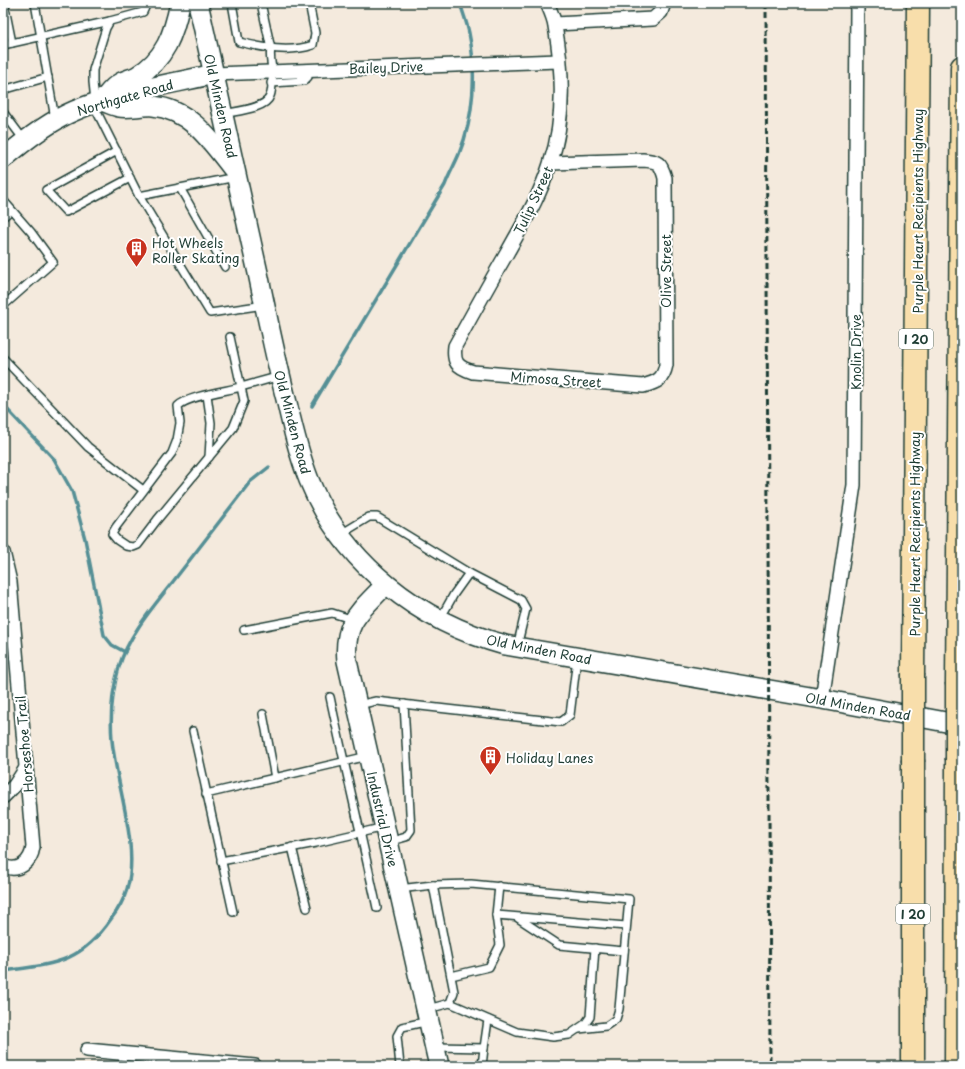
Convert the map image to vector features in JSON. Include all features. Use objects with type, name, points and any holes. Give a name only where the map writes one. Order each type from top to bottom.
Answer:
[{"type":"highway","name":"Purple Heart Recipients Highway","points":[[913,1066],[913,674],[918,3]]},
{"type":"highway","points":[[956,1066],[957,682],[962,67]]},
{"type":"main road","points":[[96,102],[118,84],[137,76],[160,58],[174,30],[180,3]]},
{"type":"main road","name":"Old Minden Road","points":[[198,3],[280,376],[298,448],[304,468],[320,504],[358,558],[386,584],[415,606],[440,620],[485,639],[517,647],[577,658],[822,699],[962,725]]},
{"type":"main road","name":"Northgate Road","points":[[5,153],[26,142],[56,120],[73,111],[96,102],[214,74]]},
{"type":"main road","points":[[96,102],[120,108],[155,106],[184,116],[206,135],[236,175]]},
{"type":"main road","name":"Industrial Drive","points":[[386,584],[354,620],[349,628],[346,652],[368,756],[439,1066]]},
{"type":"street","name":"Tulip Street","points":[[455,360],[455,346],[526,219],[551,163],[560,112],[559,61],[555,24],[547,3]]},
{"type":"street","name":"Knolin Drive","points":[[822,699],[854,486],[858,3]]},
{"type":"street","points":[[555,24],[647,20],[658,16],[663,8]]},
{"type":"street","name":"Bailey Drive","points":[[214,74],[272,77],[308,70],[559,61]]},
{"type":"street","name":"Olive Street","points":[[551,163],[643,160],[657,162],[661,167],[665,186],[666,365],[660,380]]},
{"type":"street","name":"Mimosa Street","points":[[455,360],[459,366],[473,372],[644,386],[660,380]]},
{"type":"street","name":"Horseshoe Trail","points":[[3,552],[10,582],[33,846],[32,854],[26,863],[21,867],[7,868],[3,866]]},
{"type":"street","points":[[3,797],[15,785],[26,768]]},
{"type":"street","points":[[87,1050],[255,1066]]},
{"type":"lane","points":[[4,3],[12,43]]},
{"type":"lane","points":[[35,3],[56,120]]},
{"type":"lane","points":[[3,45],[42,38],[143,12],[147,3]]},
{"type":"lane","points":[[232,3],[239,42],[271,49],[304,48],[313,45],[315,33],[309,3]]},
{"type":"lane","points":[[223,114],[260,106],[267,101],[271,95],[271,49],[261,3]]},
{"type":"lane","points":[[110,21],[106,28],[93,70],[92,82],[96,102],[117,151],[139,196],[210,313],[265,305]]},
{"type":"lane","points":[[3,90],[48,77]]},
{"type":"lane","points":[[3,84],[11,88]]},
{"type":"lane","points":[[3,112],[26,142]]},
{"type":"lane","points":[[117,151],[46,190],[66,212],[130,178]]},
{"type":"lane","points":[[139,196],[236,175]]},
{"type":"lane","points":[[180,188],[225,267]]},
{"type":"lane","points":[[3,200],[31,232],[53,262],[3,306]]},
{"type":"lane","points":[[3,217],[11,210]]},
{"type":"lane","points":[[230,337],[241,387],[244,401],[233,428],[138,545],[133,547],[126,546],[117,540],[112,534],[143,490],[172,453],[177,440],[180,423],[178,406],[181,403],[207,395],[241,387],[280,376]]},
{"type":"lane","points":[[3,358],[88,446],[143,490]]},
{"type":"lane","points":[[207,395],[211,423],[209,457]]},
{"type":"lane","points":[[340,534],[369,518],[377,517],[469,573],[521,600],[526,609],[517,647]]},
{"type":"lane","points":[[440,620],[454,594],[469,573]]},
{"type":"lane","points":[[244,630],[332,613],[354,620]]},
{"type":"lane","points":[[357,705],[376,701],[561,722],[570,715],[577,658]]},
{"type":"lane","points":[[330,697],[377,908]]},
{"type":"lane","points":[[221,861],[361,833],[406,836],[411,830],[404,704]]},
{"type":"lane","points":[[263,714],[275,778]]},
{"type":"lane","points":[[193,731],[232,912]]},
{"type":"lane","points":[[206,794],[368,756]]},
{"type":"lane","points":[[292,847],[307,908]]},
{"type":"lane","points":[[399,889],[433,885],[471,884],[629,899],[619,1009],[616,1019],[606,1026],[579,1028]]},
{"type":"lane","points":[[400,1066],[398,1036],[402,1027],[450,1003],[454,992],[433,885]]},
{"type":"lane","points":[[451,976],[488,967],[500,945],[496,915],[499,886]]},
{"type":"lane","points":[[496,915],[626,926]]},
{"type":"lane","points":[[516,917],[559,945],[624,951]]},
{"type":"lane","points":[[450,1003],[516,1032],[553,1037],[569,1035],[585,1024],[590,1017],[595,948]]},
{"type":"lane","points":[[482,1066],[488,1020]]},
{"type":"lane","points":[[435,1047],[484,1048]]},
{"type":"waterway","points":[[312,406],[445,185],[459,154],[468,125],[473,94],[473,63],[469,33],[460,3]]},
{"type":"waterway","points":[[3,405],[54,459],[72,491],[85,539],[104,635],[112,645],[125,652]]},
{"type":"waterway","points":[[3,971],[37,966],[64,959],[88,945],[100,934],[114,916],[127,889],[131,854],[126,815],[114,757],[111,722],[115,685],[123,655],[129,643],[151,610],[250,482],[269,467]]},
{"type":"railway","points":[[766,3],[770,1066]]},
{"type":"place","name":"Hot Wheels Roller Skating","points":[[137,268]]},
{"type":"place","name":"Holiday Lanes","points":[[491,776]]}]
